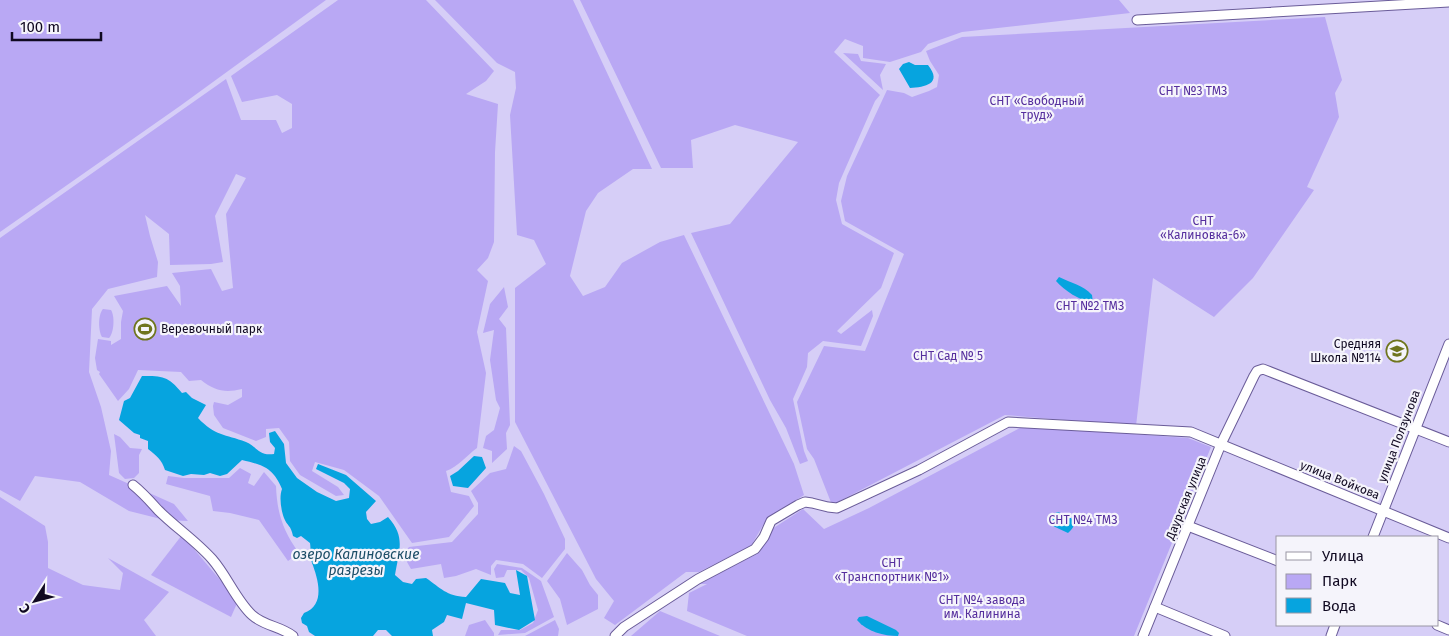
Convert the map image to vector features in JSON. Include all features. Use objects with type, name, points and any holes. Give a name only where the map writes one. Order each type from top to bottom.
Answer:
[{"type":"street","points":[[1137,20],[1449,2]]},
{"type":"street","name":"улица Ползунова","points":[[1373,536],[1414,428],[1449,344]]},
{"type":"street","name":"Даурская улица","points":[[1143,636],[1221,444],[1257,372],[1263,369],[1414,428]]},
{"type":"street","name":"улица Войкова","points":[[615,636],[624,627],[698,579],[755,549],[764,537],[771,522],[784,513],[805,502],[837,508],[919,470],[1008,422],[1190,432],[1449,538]]},
{"type":"street","points":[[1414,428],[1449,442]]},
{"type":"street","points":[[134,485],[145,494],[158,510],[212,558],[251,614],[262,623],[288,632],[293,636]]},
{"type":"street","points":[[1188,526],[1276,560]]},
{"type":"street","points":[[1155,607],[1225,636]]},
{"type":"green space","points":[[0,0],[326,0],[180,106],[0,232]]},
{"type":"green space","points":[[338,0],[426,0],[494,71],[486,81],[466,94],[498,104],[495,152],[494,242],[488,258],[477,270],[488,281],[477,332],[486,373],[477,448],[458,464],[446,471],[451,492],[469,496],[474,506],[449,537],[412,543],[379,496],[344,470],[315,462],[312,471],[338,487],[344,495],[336,496],[300,475],[290,461],[289,442],[279,428],[266,429],[266,437],[256,441],[223,428],[214,415],[214,402],[228,405],[242,397],[242,389],[220,390],[211,387],[201,380],[189,381],[181,372],[138,370],[129,389],[118,401],[99,374],[95,358],[98,339],[111,341],[111,345],[121,339],[123,311],[114,296],[167,286],[181,306],[180,286],[172,273],[211,269],[222,291],[233,288],[226,214],[246,178],[236,174],[215,216],[223,262],[170,265],[169,234],[145,215],[158,262],[157,277],[108,289],[92,309],[89,372],[101,407],[111,451],[109,475],[174,504],[188,521],[165,520],[129,511],[80,482],[35,476],[20,501],[0,490],[0,238],[226,79],[241,120],[276,120],[282,133],[292,128],[292,104],[277,95],[242,102],[231,76]]},
{"type":"green space","points":[[435,0],[573,0],[652,169],[633,169],[598,193],[586,211],[570,276],[583,296],[605,287],[622,263],[660,242],[684,235],[794,464],[804,495],[766,520],[751,546],[699,572],[686,572],[615,625],[604,618],[614,601],[596,579],[515,422],[515,288],[546,264],[534,240],[517,235],[510,115],[516,88],[515,72],[497,63]]},
{"type":"green space","points":[[580,0],[1119,0],[1130,13],[962,32],[928,44],[921,52],[890,62],[863,58],[863,46],[845,39],[834,52],[880,95],[875,101],[839,183],[836,200],[842,224],[894,253],[881,288],[837,331],[841,334],[872,310],[873,316],[861,346],[823,341],[808,353],[807,367],[793,399],[804,451],[808,461],[800,464],[786,428],[770,400],[691,233],[730,224],[798,142],[735,125],[691,140],[693,168],[661,168]]},
{"type":"green space","points":[[1325,17],[1342,80],[1335,93],[1339,117],[1307,187],[1314,190],[1253,278],[1214,317],[1153,278],[1136,426],[1005,415],[832,505],[814,459],[807,449],[797,402],[824,346],[865,351],[904,254],[845,221],[841,201],[847,176],[887,90],[904,93],[912,97],[937,87],[939,75],[926,51],[962,37]]},
{"type":"green space","points":[[843,53],[858,54],[861,61],[886,64],[880,75],[883,90]]},
{"type":"green space","points":[[504,287],[508,307],[499,319],[506,328],[510,425],[506,433],[507,449],[492,463],[492,451],[483,448],[486,436],[494,430],[500,408],[496,400],[490,360],[494,330],[483,333],[490,304]]},
{"type":"green space","points":[[103,309],[111,310],[113,316],[113,329],[109,338],[102,337],[100,331],[99,318]]},
{"type":"green space","points":[[1021,426],[1188,438],[1211,447],[1134,636],[747,636],[687,611],[689,593],[707,584],[699,584],[759,553],[772,529],[803,509],[824,529],[869,508]]},
{"type":"green space","points":[[114,434],[120,437],[130,448],[142,449],[139,455],[139,473],[134,478],[125,479],[119,473]]},
{"type":"green space","points":[[514,446],[521,451],[565,539],[565,549],[542,578],[523,564],[496,560],[491,566],[491,575],[476,569],[444,578],[441,564],[411,569],[403,555],[409,547],[452,542],[478,514],[478,503],[471,491],[490,473],[506,469]]},
{"type":"green space","points":[[240,468],[251,474],[248,483],[254,486],[264,472],[276,486],[282,521],[299,553],[288,561],[259,520],[213,511],[210,496],[166,484],[168,476],[229,478]]},
{"type":"green space","points":[[0,497],[45,526],[48,542],[48,568],[83,585],[120,590],[123,573],[108,558],[169,592],[144,620],[156,636],[0,636]]},
{"type":"green space","points":[[182,535],[238,601],[231,617],[151,575]]},
{"type":"green space","points":[[567,553],[582,570],[598,595],[598,609],[567,625],[560,599],[547,581]]},
{"type":"green space","points":[[497,564],[522,568],[541,581],[554,617],[525,633],[498,635],[501,630],[520,630],[533,623],[538,610],[529,578],[521,570],[507,570],[504,577],[496,578],[494,569]]},
{"type":"green space","points":[[660,611],[720,636],[631,636]]},
{"type":"green space","points":[[485,620],[494,636],[465,636],[469,625]]},
{"type":"green space","points":[[555,620],[559,629],[558,636],[525,636]]},
{"type":"water","points":[[909,62],[915,65],[928,65],[934,76],[933,80],[921,87],[910,88],[899,69],[903,64]]},
{"type":"water","points":[[1059,277],[1081,286],[1092,295],[1093,303],[1073,295],[1056,281]]},
{"type":"water","name":"озеро Калиновские разрезы","points":[[142,376],[155,376],[169,380],[182,393],[186,392],[192,398],[206,405],[198,418],[204,424],[220,434],[246,442],[265,454],[274,454],[275,448],[270,442],[269,433],[275,431],[284,444],[286,463],[297,478],[317,492],[336,501],[349,498],[350,489],[344,483],[316,469],[318,464],[346,475],[376,501],[366,512],[367,519],[371,524],[380,522],[388,517],[394,524],[400,544],[395,575],[403,582],[412,584],[416,579],[426,578],[449,593],[466,597],[481,579],[505,583],[510,593],[520,595],[516,570],[527,576],[535,620],[519,630],[495,625],[494,610],[466,603],[462,619],[447,615],[444,622],[432,630],[433,636],[392,636],[386,630],[378,630],[373,636],[315,636],[302,623],[301,618],[304,613],[311,609],[318,598],[318,584],[311,561],[310,543],[301,536],[297,538],[293,536],[285,521],[281,507],[282,489],[279,482],[271,471],[266,468],[242,460],[227,474],[220,476],[210,473],[183,476],[165,470],[158,458],[148,449],[148,441],[140,438],[140,435],[134,433],[119,420],[124,401],[130,398]]},
{"type":"water","points":[[474,456],[482,457],[486,468],[468,488],[453,486],[450,476]]},
{"type":"water","points":[[1057,512],[1066,515],[1074,522],[1072,529],[1068,533],[1053,526],[1049,518]]},
{"type":"water","points":[[867,616],[896,630],[899,633],[898,636],[876,632],[866,628],[857,620],[859,617]]},
{"type":"place","name":"Веревочный парк","points":[[145,329]]},
{"type":"place","name":"Средняя Школа №114","points":[[1397,351]]},
{"type":"park label","name":"СНТ №3 ТМЗ","points":[[1193,91]]},
{"type":"park label","name":"СНТ «Свободный труд»","points":[[1037,108]]},
{"type":"park label","name":"СНТ «Калиновка-6»","points":[[1203,228]]},
{"type":"park label","name":"СНТ №2 ТМЗ","points":[[1090,306]]},
{"type":"park label","name":"СНТ Сад № 5","points":[[948,356]]},
{"type":"park label","name":"СНТ №4 ТМЗ","points":[[1083,520]]},
{"type":"park label","name":"СНТ «Транспортник №1»","points":[[892,570]]},
{"type":"park label","name":"СНТ №4 завода им. Калинина","points":[[982,607]]}]
